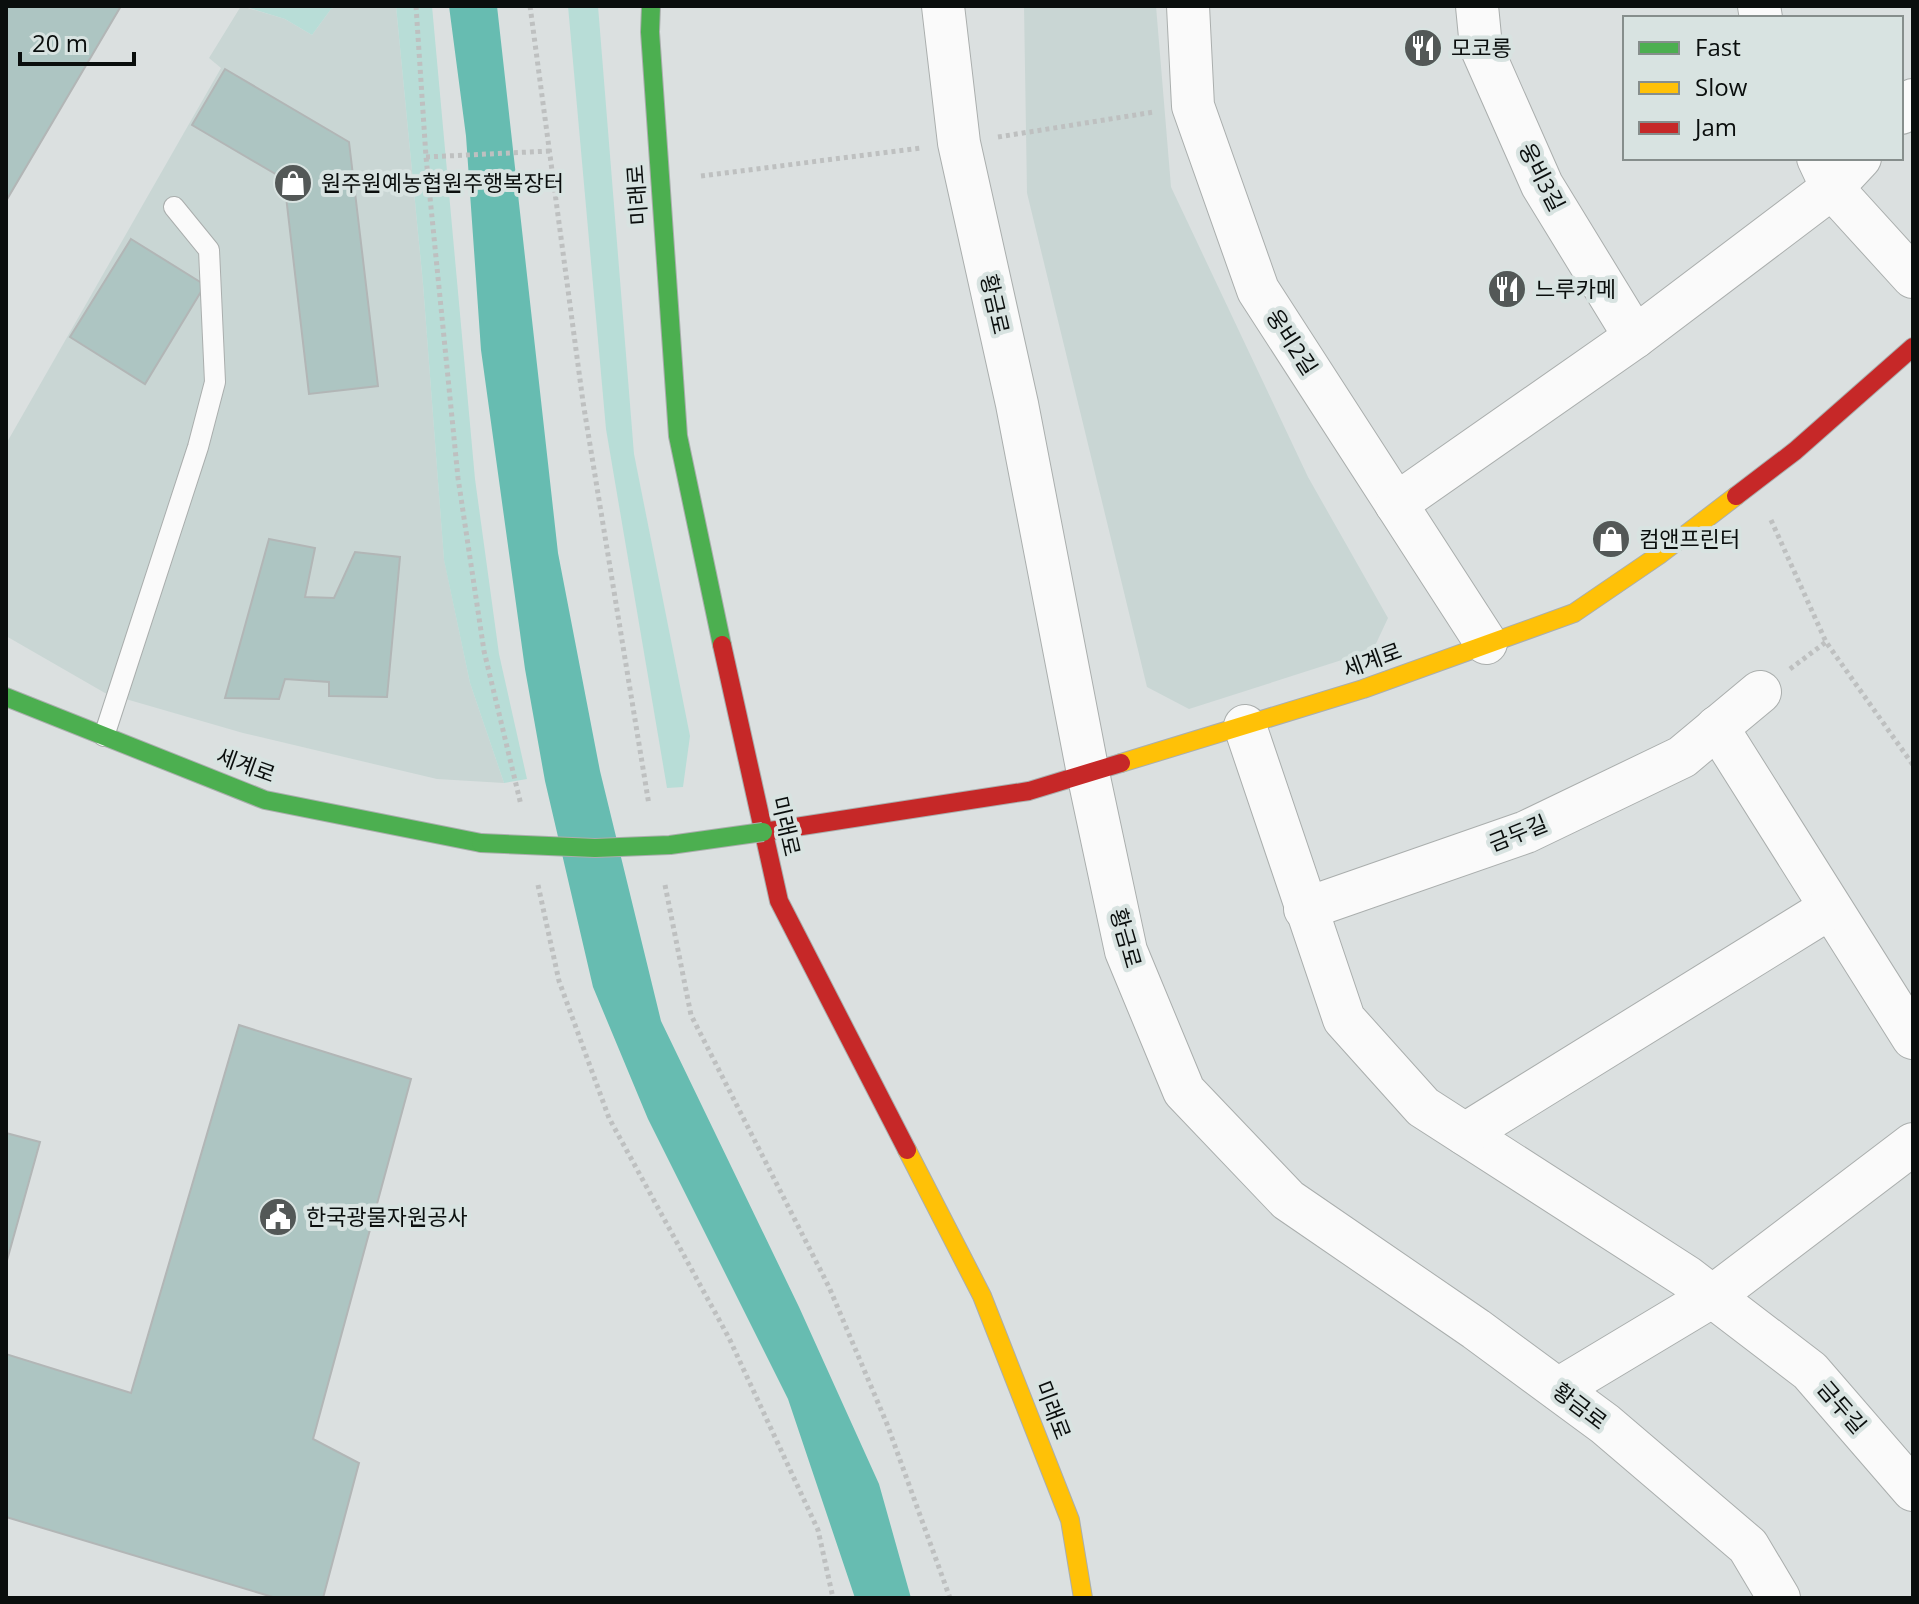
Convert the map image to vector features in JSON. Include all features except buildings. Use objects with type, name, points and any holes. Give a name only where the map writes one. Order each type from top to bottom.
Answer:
[{"type":"street","name":"미래로","points":[[651,6],[650,32],[678,436],[779,901],[982,1296],[1070,1520],[1083,1598]]},
{"type":"street","name":"황금로","points":[[943,6],[959,143],[1017,404],[1088,773],[1126,951],[1184,1091],[1288,1200],[1476,1329],[1605,1424],[1748,1546],[1779,1598]]},
{"type":"street","name":"웅비2길","points":[[1188,6],[1193,106],[1258,290],[1486,643]]},
{"type":"street","name":"웅비3길","points":[[1477,6],[1481,47],[1542,185],[1635,337]]},
{"type":"street","points":[[1396,504],[1635,337],[1837,168],[1913,277]]},
{"type":"street","name":"세계로","points":[[6,697],[265,800],[481,843],[595,848],[670,845],[1029,791],[1363,689],[1574,613],[1659,555],[1795,451],[1913,347]]},
{"type":"street","name":"금두길","points":[[1305,909],[1526,832],[1682,757],[1760,692]]},
{"type":"street","name":"금두길","points":[[1245,726],[1344,1019],[1423,1107],[1713,1296],[1810,1371],[1906,1467]]},
{"type":"street","points":[[1717,727],[1913,1038]]},
{"type":"street","points":[[1465,1134],[1830,908]]},
{"type":"street","points":[[1558,1389],[1713,1296],[1913,1144]]},
{"type":"lane","points":[[104,736],[198,447],[215,382],[209,250],[174,207]]},
{"type":"path","points":[[426,157],[550,151]]},
{"type":"path","points":[[1754,482],[1826,642],[1913,765]]},
{"type":"shaded area","points":[[241,6],[285,19],[312,35],[331,9],[337,6],[396,6],[423,284],[444,559],[470,683],[504,783],[437,779],[243,733],[105,693],[6,636],[6,444],[221,68],[209,58]]},
{"type":"shaded area","points":[[243,6],[337,6],[331,9],[312,35],[285,19]]},
{"type":"shaded area","points":[[396,6],[432,6],[475,479],[499,654],[527,779],[504,783],[470,683],[444,560],[423,284]]},
{"type":"shaded area","points":[[449,6],[497,6],[558,553],[600,771],[661,1021],[799,1307],[879,1484],[911,1598],[855,1598],[788,1399],[648,1119],[593,987],[545,781],[525,669],[481,350],[466,136]]},
{"type":"shaded area","points":[[568,6],[598,6],[634,454],[690,736],[683,787],[667,788],[606,429]]},
{"type":"shaded area","points":[[1024,6],[1156,6],[1171,187],[1308,477],[1388,618],[1373,650],[1189,709],[1147,687],[1027,193]]},
{"type":"traffic: fast","points":[[651,6],[650,32],[678,436],[722,645]]},
{"type":"traffic: fast","points":[[6,697],[265,800],[481,843]]},
{"type":"traffic: fast","points":[[481,843],[595,848],[670,845],[763,832]]},
{"type":"traffic: slow","points":[[1121,763],[1363,689],[1574,613],[1659,555],[1736,496]]},
{"type":"traffic: slow","points":[[907,1150],[982,1296],[1070,1520],[1083,1598]]},
{"type":"traffic: jam","points":[[1736,496],[1795,451],[1913,347]]},
{"type":"traffic: jam","points":[[722,645],[779,901],[907,1150]]},
{"type":"traffic: jam","points":[[763,832],[1029,791],[1121,763]]},
{"type":"place","name":"모코롱","points":[[1423,48]]},
{"type":"place","name":"원주원예농협원주행복장터","points":[[293,183]]},
{"type":"place","name":"느루카메","points":[[1507,289]]},
{"type":"place","name":"컴앤프린터","points":[[1611,539]]},
{"type":"place","name":"한국광물자원공사","points":[[278,1217]]}]
